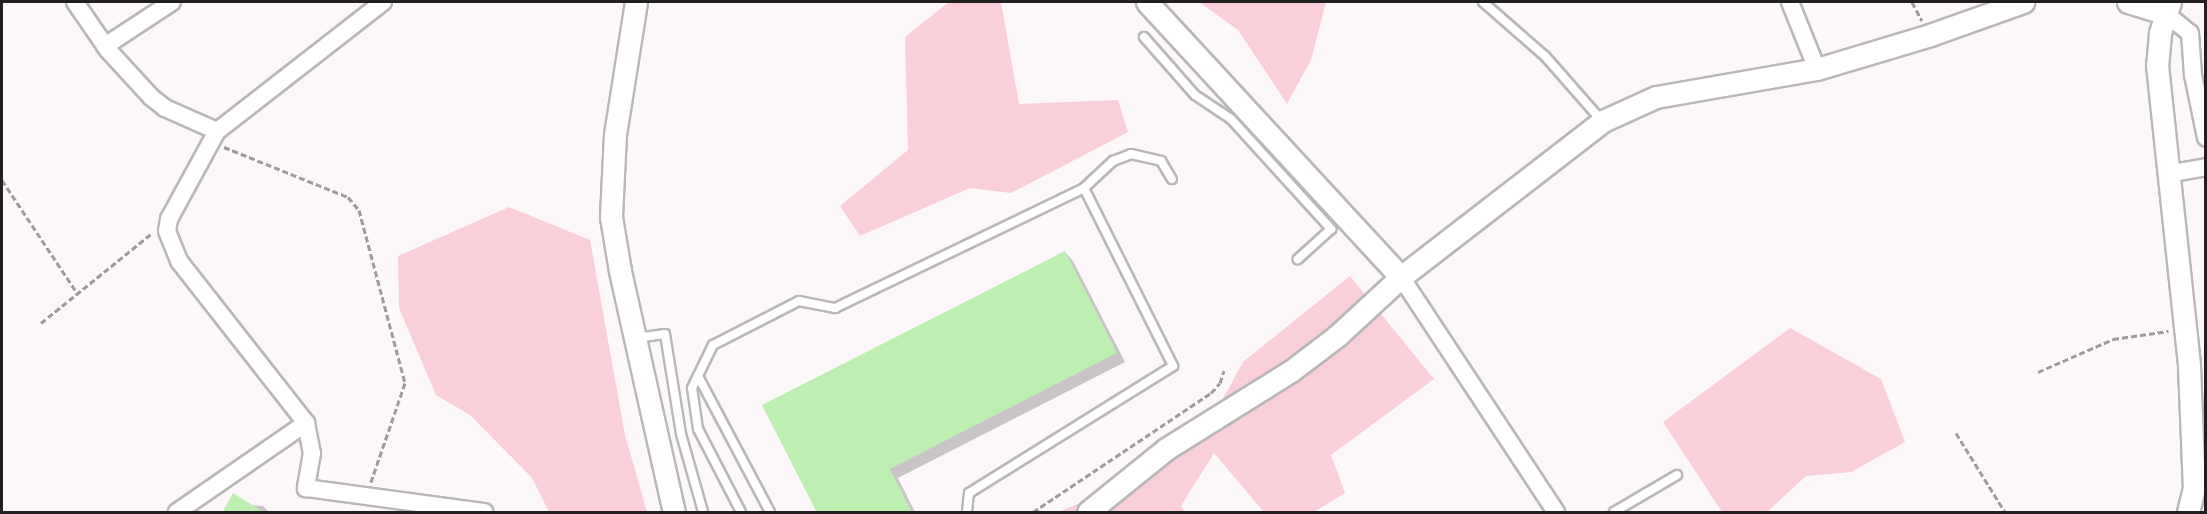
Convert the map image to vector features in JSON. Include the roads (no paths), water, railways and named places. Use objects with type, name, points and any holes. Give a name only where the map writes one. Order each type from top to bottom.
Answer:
[{"type":"street","points":[[75,2],[105,46],[165,108],[214,136]]},
{"type":"street","points":[[105,46],[172,2]]},
{"type":"street","points":[[383,2],[214,136],[170,219],[170,247],[306,423],[312,453],[306,488],[484,513]]},
{"type":"street","points":[[636,2],[615,134],[611,217],[674,513]]},
{"type":"street","points":[[1147,2],[1401,277],[1556,513]]},
{"type":"street","points":[[1790,2],[1817,69]]},
{"type":"street","points":[[1088,513],[1166,449],[1290,370],[1337,336],[1401,277],[1603,121],[1656,97],[1817,69],[1930,35],[2024,2]]},
{"type":"street","points":[[2128,2],[2167,7],[2190,33],[2193,75],[2205,138]]},
{"type":"street","points":[[2167,7],[2157,65],[2167,174],[2198,419],[2194,489],[2188,513]]},
{"type":"street","points":[[2167,174],[2205,167]]},
{"type":"street","points":[[177,513],[306,423]]},
{"type":"lane","points":[[1483,2],[1545,56],[1603,121]]},
{"type":"lane","points":[[1144,37],[1195,95],[1231,119],[1331,229],[1298,259]]},
{"type":"lane","points":[[741,513],[698,429],[692,388],[713,345],[799,301],[835,308],[1084,188],[1113,161],[1131,154],[1161,161],[1172,179]]},
{"type":"lane","points":[[967,513],[969,493],[1173,366],[1084,188]]},
{"type":"lane","points":[[635,338],[665,334],[681,434],[703,513]]},
{"type":"lane","points":[[698,376],[770,513]]},
{"type":"lane","points":[[1614,513],[1677,474]]}]
